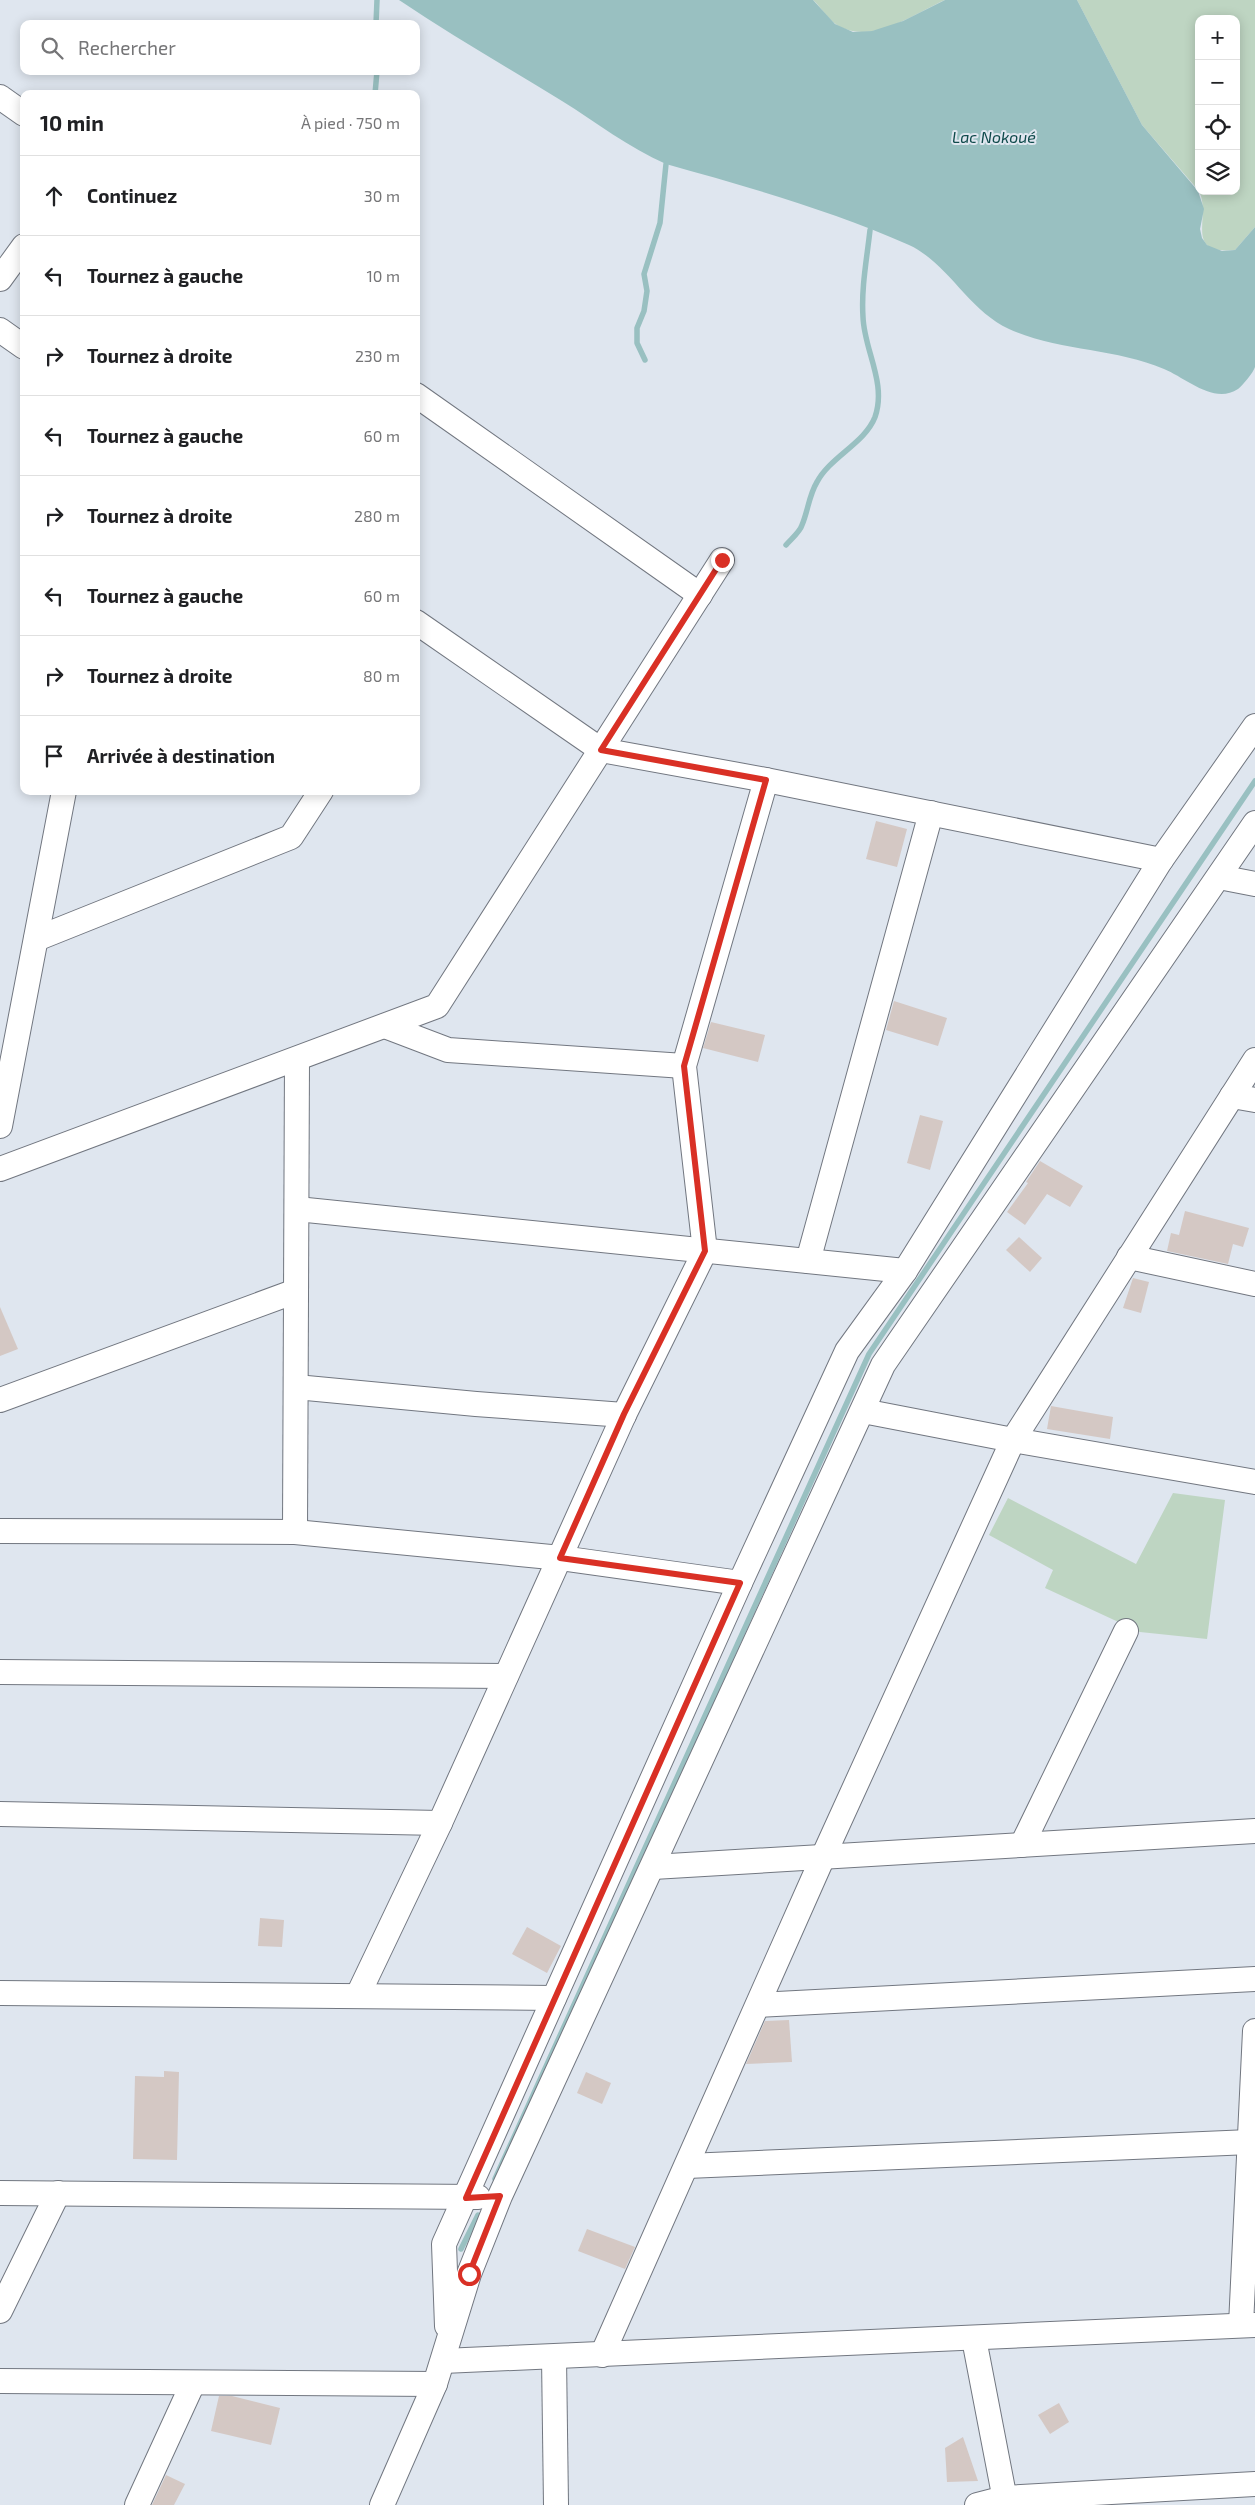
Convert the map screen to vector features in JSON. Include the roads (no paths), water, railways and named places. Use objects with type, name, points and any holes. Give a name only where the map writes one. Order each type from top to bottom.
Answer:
[{"type":"street","points":[[0,97],[20,111]]},
{"type":"street","points":[[0,279],[20,252]]},
{"type":"street","points":[[0,330],[20,344]]},
{"type":"street","points":[[420,398],[700,595]]},
{"type":"street","points":[[0,1169],[297,1060],[437,1006],[722,560]]},
{"type":"street","points":[[420,632],[601,750],[766,780],[1161,860]]},
{"type":"street","points":[[445,2353],[444,2244],[740,1583],[847,1351],[905,1271],[1161,860],[1255,726]]},
{"type":"street","points":[[358,1995],[440,1823],[624,1414],[705,1251],[684,1066],[766,780]]},
{"type":"street","points":[[0,1126],[63,795]]},
{"type":"street","points":[[36,939],[291,837],[318,795]]},
{"type":"street","points":[[808,1261],[931,814]]},
{"type":"street","points":[[382,2505],[435,2384],[469,2274],[500,2196],[883,1365],[1255,824]]},
{"type":"street","points":[[1219,877],[1255,884]]},
{"type":"street","points":[[385,1026],[448,1050],[684,1066]]},
{"type":"street","points":[[295,1532],[297,1060]]},
{"type":"street","points":[[602,2355],[824,1857],[1013,1440],[1129,1258],[1244,1098],[1255,1060]]},
{"type":"street","points":[[297,1209],[905,1271]]},
{"type":"street","points":[[1129,1258],[1255,1284]]},
{"type":"street","points":[[0,1400],[296,1291]]},
{"type":"street","points":[[296,1387],[476,1404],[624,1414]]},
{"type":"street","points":[[863,1411],[1013,1440],[1255,1482]]},
{"type":"street","points":[[0,1531],[295,1532],[560,1558],[740,1583]]},
{"type":"street","points":[[1022,1845],[1126,1631]]},
{"type":"street","points":[[0,1672],[506,1676]]},
{"type":"street","points":[[0,1814],[440,1823]]},
{"type":"street","points":[[653,1867],[1255,1831]]},
{"type":"street","points":[[759,2005],[1255,1979]]},
{"type":"street","points":[[0,1993],[554,1998]]},
{"type":"street","points":[[445,2353],[554,2357],[1248,2325],[1250,2142],[1255,2031]]},
{"type":"street","points":[[687,2166],[1250,2142]]},
{"type":"street","points":[[0,2193],[466,2198],[500,2196]]},
{"type":"street","points":[[0,2311],[58,2193]]},
{"type":"street","points":[[974,2339],[1005,2502]]},
{"type":"street","points":[[554,2357],[556,2505]]},
{"type":"street","points":[[0,2382],[435,2384]]},
{"type":"street","points":[[137,2505],[193,2383]]},
{"type":"street","points":[[977,2505],[1005,2502],[1123,2498],[1255,2484]]},
{"type":"water","name":"Lac Nokoué","points":[[399,0],[813,0],[835,24],[853,32],[872,31],[903,21],[945,0],[1077,0],[1142,125],[1195,187],[1195,195],[1199,195],[1204,209],[1200,229],[1202,238],[1207,245],[1222,251],[1235,250],[1255,227],[1255,367],[1248,379],[1238,389],[1229,393],[1219,394],[1200,388],[1173,373],[1145,362],[1047,342],[1009,329],[995,321],[982,310],[935,263],[909,245],[819,210],[666,164],[652,158]]},
{"type":"waterway","points":[[376,20],[377,0]]},
{"type":"waterway","points":[[375,90],[377,75]]},
{"type":"waterway","points":[[645,360],[637,343],[637,328],[644,311],[647,291],[644,274],[660,223],[666,164]]},
{"type":"waterway","points":[[786,545],[801,528],[812,492],[823,473],[864,435],[875,417],[878,404],[877,379],[864,329],[863,317],[864,284],[870,230]]},
{"type":"waterway","points":[[495,2179],[869,1354],[1255,781]]},
{"type":"waterway","points":[[461,2249],[478,2215]]}]
